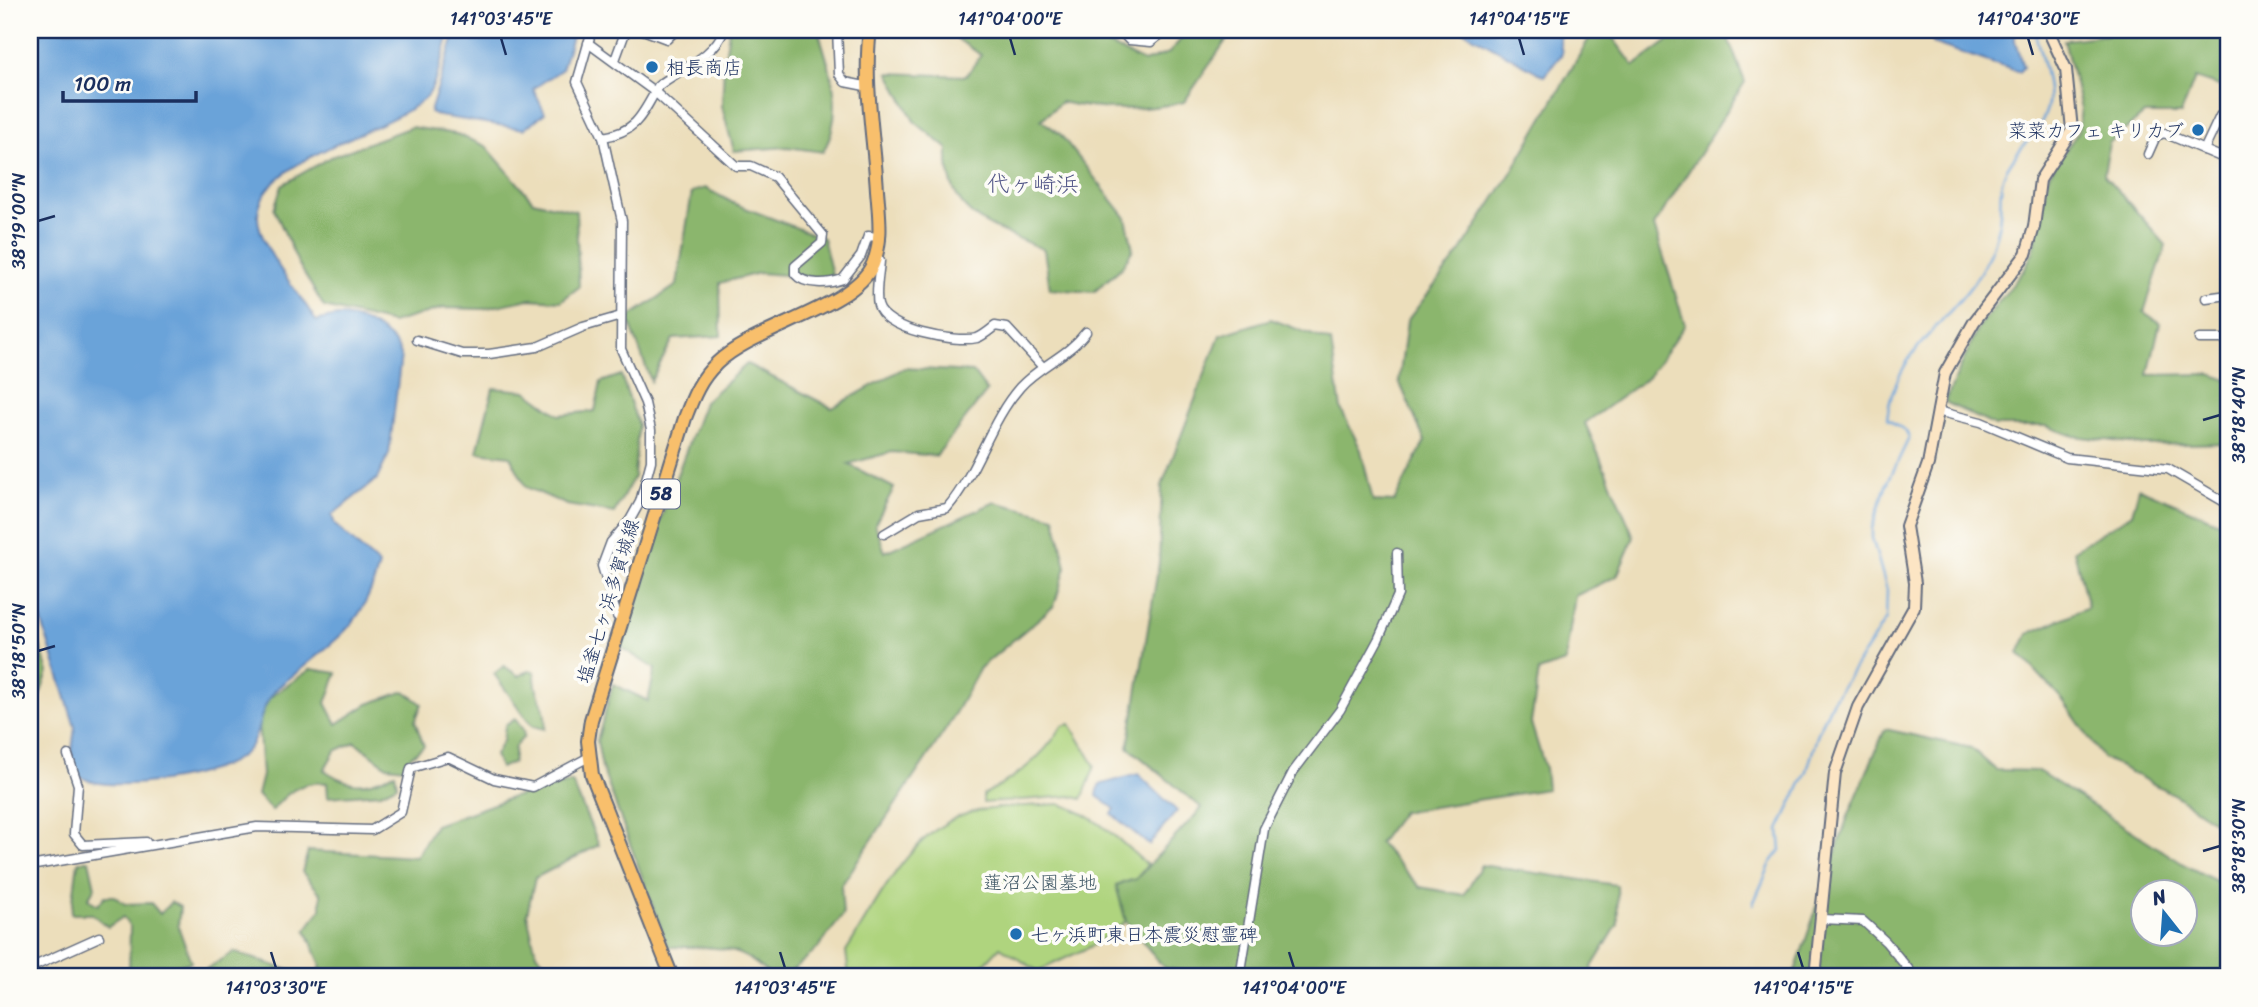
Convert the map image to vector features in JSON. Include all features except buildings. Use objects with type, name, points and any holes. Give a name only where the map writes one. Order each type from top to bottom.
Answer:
[{"type":"main road","name":"塩釜七ヶ浜多賀城線","points":[[672,977],[592,775],[589,757],[592,720],[685,418],[705,376],[726,355],[746,341],[847,292],[865,276],[876,255],[879,237],[870,87],[870,30]]},
{"type":"street","points":[[593,30],[577,82],[603,137],[622,221],[621,349],[645,403],[652,446],[640,502],[611,542],[602,566],[617,616],[621,620]]},
{"type":"street","points":[[615,60],[625,30]]},
{"type":"street","points":[[643,30],[667,39],[676,30]]},
{"type":"street","points":[[603,137],[623,134],[642,116],[658,86],[719,42],[724,30]]},
{"type":"street","points":[[837,30],[839,74],[845,82],[870,87]]},
{"type":"street","points":[[1120,30],[1129,40],[1151,43],[1166,30]]},
{"type":"street","points":[[1815,977],[1838,762],[1858,708],[1914,607],[1915,583],[1906,526],[1928,464],[1945,373],[1960,344],[2026,254],[2034,227],[2040,180],[2072,130],[2067,69],[2048,30]]},
{"type":"street","points":[[588,43],[615,60],[655,92],[736,166],[751,166],[775,177],[795,198],[823,235],[822,243],[797,263],[794,270],[798,279],[818,283],[843,279],[861,256],[868,236],[879,237]]},
{"type":"street","points":[[2204,150],[2220,116],[2228,118]]},
{"type":"street","points":[[2148,154],[2156,136],[2164,133],[2228,160]]},
{"type":"street","points":[[876,255],[880,261],[878,306],[885,316],[919,333],[946,336],[976,338],[995,326],[1007,328],[1042,366]]},
{"type":"street","points":[[2207,298],[2228,295]]},
{"type":"street","points":[[418,340],[462,354],[489,354],[537,347],[583,327],[621,316]]},
{"type":"street","points":[[884,534],[919,513],[947,508],[980,459],[1019,388],[1042,366],[1077,345],[1086,332]]},
{"type":"street","points":[[2199,339],[2228,339]]},
{"type":"street","points":[[1937,411],[1981,422],[2067,458],[2168,469],[2228,504]]},
{"type":"street","points":[[1240,977],[1264,829],[1293,772],[1340,710],[1378,640],[1398,595],[1397,554]]},
{"type":"street","points":[[68,755],[78,785],[74,834],[83,845],[165,843]]},
{"type":"street","points":[[30,866],[257,827],[372,830],[401,812],[411,768],[448,757],[494,779],[533,787],[589,757]]},
{"type":"street","points":[[1822,919],[1863,921],[1886,942],[1915,977]]},
{"type":"street","points":[[30,968],[99,937]]},
{"type":"green space","points":[[729,30],[818,30],[831,76],[835,106],[834,122],[823,152],[787,147],[734,151],[722,107]]},
{"type":"green space","points":[[944,30],[1083,30],[1085,34],[1144,62],[1169,53],[1189,30],[1233,30],[1184,102],[1122,109],[1061,102],[1041,120],[1060,134],[1126,218],[1133,249],[1122,267],[1094,292],[1050,289],[1044,250],[990,226],[963,205],[954,191],[949,172],[948,149],[914,121],[889,73],[966,76],[981,55]]},
{"type":"green space","points":[[1594,30],[1607,30],[1634,66],[1683,30],[1721,30],[1726,33],[1745,82],[1654,226],[1685,325],[1647,378],[1585,423],[1634,537],[1617,576],[1575,596],[1565,662],[1539,671],[1531,723],[1545,768],[1547,789],[1402,812],[1379,843],[1420,887],[1464,895],[1481,865],[1617,885],[1618,924],[1592,967],[1594,977],[1213,977],[1164,968],[1126,921],[1116,885],[1136,879],[1202,808],[1128,747],[1159,563],[1162,485],[1220,335],[1271,319],[1331,342],[1341,409],[1361,450],[1373,501],[1394,502],[1425,441],[1399,381],[1407,321],[1461,251],[1511,173]]},
{"type":"green space","points":[[2112,30],[2228,32],[2228,89],[2195,78],[2181,114],[2144,114],[2109,143],[2104,175],[2166,245],[2144,312],[2160,323],[2148,375],[2210,374],[2228,380],[2228,443],[2145,445],[2074,436],[2046,426],[1995,426],[1945,402],[1978,328],[2024,270],[2034,250],[2049,174],[2078,132],[2081,108],[2064,40],[2106,35]]},
{"type":"green space","points":[[411,127],[456,134],[486,146],[533,201],[576,211],[579,287],[561,301],[529,299],[483,309],[443,308],[392,323],[324,307],[298,263],[274,209],[282,185],[331,157]]},
{"type":"green space","points":[[705,188],[735,204],[823,238],[833,279],[759,273],[720,283],[721,336],[673,339],[651,381],[628,318],[677,285],[692,192]]},
{"type":"green space","points":[[747,364],[832,408],[904,368],[973,372],[987,391],[936,456],[892,452],[848,464],[894,488],[875,524],[885,552],[995,502],[1055,517],[1066,567],[1054,606],[980,668],[948,726],[841,886],[843,915],[818,948],[785,977],[771,977],[747,958],[724,949],[668,947],[602,768],[597,741],[613,684],[648,701],[655,669],[619,646],[640,575],[704,402]]},
{"type":"green space","points":[[621,375],[638,425],[634,477],[614,513],[567,505],[526,487],[510,456],[477,452],[493,388],[526,391],[559,415],[595,411],[601,382]]},
{"type":"green space","points":[[2139,488],[2228,526],[2228,831],[2175,795],[2103,758],[2062,699],[2019,653],[2028,634],[2088,607],[2074,550],[2132,514]]},
{"type":"green space","points":[[30,613],[48,672],[30,724]]},
{"type":"green space","points":[[504,666],[519,676],[530,670],[535,672],[535,681],[545,712],[545,729],[532,726],[494,674]]},
{"type":"green space","points":[[311,669],[337,673],[326,703],[337,724],[368,704],[405,691],[422,704],[415,721],[424,746],[410,757],[405,768],[387,766],[355,742],[335,751],[324,770],[343,780],[359,784],[395,773],[397,785],[381,793],[328,797],[327,783],[311,783],[289,793],[272,811],[257,795],[262,775],[257,706]]},
{"type":"green space","points":[[515,719],[523,730],[524,737],[515,746],[513,763],[500,768],[495,755],[503,741],[505,726]]},
{"type":"green space","points":[[30,724],[34,743],[30,762]]},
{"type":"green space","points":[[1070,724],[1095,766],[1082,799],[1071,796],[983,803],[983,795],[1027,766],[1046,748],[1062,726]]},
{"type":"green space","points":[[1885,729],[1971,748],[1996,770],[2038,771],[2185,865],[2228,887],[2228,977],[1793,977],[1847,819]]},
{"type":"green space","points":[[572,782],[599,845],[535,878],[527,914],[536,953],[559,977],[317,977],[321,965],[306,930],[321,909],[321,894],[302,872],[308,851],[416,857],[435,825],[513,797]]},
{"type":"green space","name":"蓮沼公園墓地","points":[[1059,804],[1095,821],[1147,865],[1136,879],[1116,885],[1126,921],[1096,944],[1038,971],[1000,947],[972,977],[849,977],[846,951],[898,869],[931,833],[951,820],[973,812]]},
{"type":"green space","points":[[89,860],[95,887],[88,899],[98,905],[105,896],[114,896],[125,904],[151,903],[160,914],[171,902],[180,907],[178,926],[191,962],[168,969],[170,977],[129,977],[130,927],[123,917],[108,927],[92,914],[71,914],[78,862]]},
{"type":"green space","points":[[234,952],[308,977],[206,977],[206,969]]},
{"type":"green space","points":[[646,965],[652,977],[611,977]]},
{"type":"water","points":[[30,30],[451,30],[438,74],[428,95],[410,109],[297,165],[274,182],[261,202],[259,225],[263,238],[316,321],[340,316],[360,320],[386,334],[401,355],[389,454],[377,479],[332,515],[335,525],[379,565],[367,600],[350,625],[273,693],[265,706],[250,747],[222,766],[176,779],[108,784],[93,782],[73,773],[70,766],[75,727],[30,584]]},
{"type":"water","points":[[456,30],[574,30],[562,69],[533,89],[545,113],[524,129],[439,116],[430,112]]},
{"type":"water","points":[[1462,30],[1550,30],[1559,36],[1562,54],[1544,76]]},
{"type":"water","points":[[1935,30],[2015,30],[2015,41],[2023,67],[2019,72],[1932,43]]},
{"type":"water","points":[[1138,774],[1177,811],[1149,845],[1112,814],[1115,809],[1097,796],[1099,785]]},
{"type":"waterway","points":[[1753,904],[1771,863],[1781,850],[1779,830],[1807,771],[1818,733],[1832,702],[1886,619],[1887,590],[1872,538],[1872,528],[1886,486],[1909,438],[1906,431],[1887,419],[1891,397],[1908,360],[1961,299],[1982,268],[1997,231],[2004,175],[2045,114],[2048,87],[2034,30]]},
{"type":"place","name":"相長商店","points":[[652,67]]},
{"type":"place","name":"菜菜カフェ キリカブ","points":[[2198,130]]},
{"type":"place","name":"七ヶ浜町東日本震災慰霊碑","points":[[1016,934]]},
{"type":"district","name":"代ヶ崎浜","points":[[1033,184]]}]
